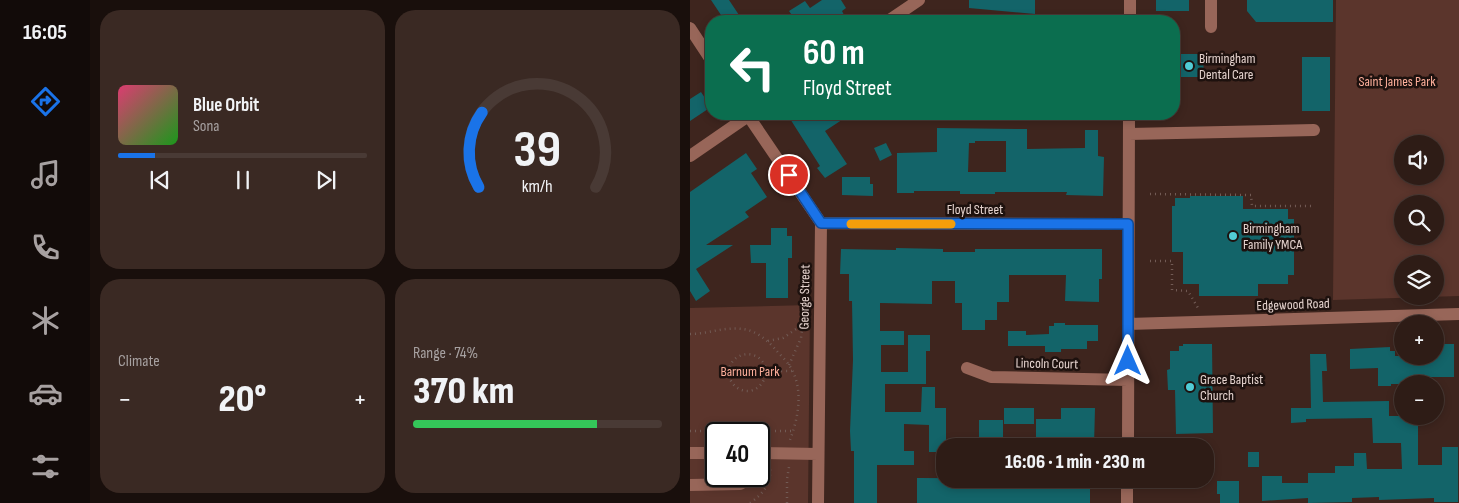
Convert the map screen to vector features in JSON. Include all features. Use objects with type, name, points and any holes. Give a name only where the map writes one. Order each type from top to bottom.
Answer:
[{"type":"street","points":[[900,15],[919,0]]},
{"type":"street","points":[[1130,0],[1130,15]]},
{"type":"street","points":[[1211,0],[1211,27]]},
{"type":"street","points":[[690,28],[705,51]]},
{"type":"street","points":[[690,156],[741,120]]},
{"type":"street","points":[[753,120],[821,223]]},
{"type":"street","points":[[1128,438],[1129,120]]},
{"type":"street","points":[[1129,134],[1314,130]]},
{"type":"street","name":"Floyd Street","points":[[821,223],[1128,224]]},
{"type":"street","name":"George Street","points":[[818,503],[821,223]]},
{"type":"street","name":"Edgewood Road","points":[[1128,324],[1459,314]]},
{"type":"street","name":"Lincoln Court","points":[[967,368],[991,377],[1128,380]]},
{"type":"street","points":[[690,453],[705,453]]},
{"type":"street","points":[[770,457],[818,454]]},
{"type":"street","points":[[690,485],[705,485]]},
{"type":"street","points":[[1127,488],[1127,503]]},
{"type":"path","points":[[1150,194],[1251,195],[1252,206],[1312,206]]},
{"type":"path","points":[[1150,261],[1172,261],[1172,290],[1188,291],[1198,310]]},
{"type":"path","points":[[789,365],[801,338],[804,314]]},
{"type":"path","points":[[768,341],[783,338],[802,325]]},
{"type":"path","points":[[690,334],[730,328],[749,330],[768,341],[789,365],[798,392],[799,411],[789,446]]},
{"type":"path","points":[[743,354],[752,354],[762,360],[767,371],[765,380],[760,387],[752,391],[742,391],[734,385],[729,377],[730,366],[736,358],[743,354]]},
{"type":"path","points":[[767,371],[792,371]]},
{"type":"path","points":[[690,431],[794,431]]},
{"type":"path","points":[[787,503],[789,460]]},
{"type":"path","points":[[750,503],[767,487]]},
{"type":"green space","name":"Saint James Park","points":[[1336,0],[1459,0],[1459,296],[1444,296],[1444,255],[1394,255],[1394,298],[1333,300]]},
{"type":"green space","name":"Barnum Park","points":[[810,305],[808,503],[690,503],[690,308]]},
{"type":"building","points":[[711,0],[729,0],[739,15],[721,15]]},
{"type":"building","points":[[822,0],[841,0],[846,8],[842,11],[844,15],[792,15],[789,11],[805,1],[810,8]]},
{"type":"building","points":[[969,0],[1035,0],[1035,14],[969,8]]},
{"type":"building","points":[[1156,0],[1189,0],[1189,11],[1156,11]]},
{"type":"building","points":[[1247,0],[1333,0],[1333,22],[1256,22],[1247,11]]},
{"type":"building","name":"Birmingham Dental Care","points":[[1180,54],[1204,54],[1203,77],[1180,77]]},
{"type":"building","points":[[1302,57],[1330,57],[1330,111],[1302,111]]},
{"type":"building","points":[[701,92],[705,98],[705,111],[690,121],[690,99]]},
{"type":"building","points":[[791,120],[842,120],[825,131],[847,164],[825,178],[817,168],[820,166]]},
{"type":"building","points":[[937,128],[1027,129],[1027,149],[1085,148],[1085,130],[1098,130],[1098,156],[1104,157],[1103,196],[1066,195],[1067,192],[960,194],[960,191],[914,191],[914,193],[897,193],[897,153],[937,152]],"holes":[[[975,141],[1006,141],[1006,172],[968,172],[969,143],[975,143]]]},
{"type":"building","points":[[886,143],[892,155],[880,161],[874,148]]},
{"type":"building","points":[[746,153],[757,169],[751,173],[767,197],[745,212],[749,217],[706,245],[733,245],[696,269],[710,291],[696,301],[690,291],[690,192]]},
{"type":"building","points":[[842,177],[870,177],[870,184],[873,184],[873,196],[842,195]]},
{"type":"building","name":"Birmingham Family YMCA","points":[[1190,196],[1243,196],[1243,209],[1288,209],[1288,219],[1294,219],[1294,275],[1288,275],[1288,284],[1258,284],[1258,296],[1199,296],[1199,284],[1183,284],[1183,252],[1172,252],[1172,206],[1175,206],[1175,198],[1190,198]]},
{"type":"building","points":[[771,228],[787,228],[787,236],[792,236],[792,258],[788,258],[788,298],[766,298],[766,263],[751,263],[750,245],[771,245]]},
{"type":"building","points":[[896,248],[943,249],[943,252],[975,252],[975,249],[1102,249],[1102,279],[1099,279],[1099,302],[1065,301],[1066,275],[1009,275],[1009,302],[997,302],[997,320],[985,320],[985,330],[962,330],[962,303],[955,303],[955,281],[932,281],[932,304],[880,303],[880,331],[904,331],[904,345],[881,345],[881,372],[908,372],[908,335],[930,335],[930,351],[926,351],[926,384],[885,384],[885,412],[921,412],[922,387],[935,387],[935,408],[946,408],[946,438],[936,438],[936,452],[929,452],[929,425],[904,424],[904,451],[914,451],[914,465],[877,465],[877,503],[854,503],[854,451],[851,451],[850,431],[853,360],[852,301],[849,301],[849,274],[840,274],[841,249],[896,250]]},
{"type":"building","points":[[1054,323],[1098,325],[1098,341],[1087,341],[1087,349],[1061,349],[1061,352],[1045,352],[1045,346],[1008,346],[1008,331],[1026,331],[1026,335],[1049,334],[1049,326],[1054,326]]},
{"type":"building","name":"Grace Baptist Church","points":[[1183,344],[1212,344],[1213,433],[1176,434],[1175,390],[1168,390],[1167,370],[1170,369],[1170,351],[1179,351],[1179,346],[1183,346]]},
{"type":"building","points":[[1444,344],[1454,344],[1454,377],[1444,377],[1444,375],[1394,375],[1394,384],[1391,384],[1391,386],[1378,386],[1378,368],[1350,369],[1350,349],[1390,347],[1390,351],[1394,351],[1394,365],[1444,365]]},
{"type":"building","points":[[1310,354],[1326,354],[1327,371],[1322,371],[1323,402],[1389,401],[1389,416],[1394,416],[1394,425],[1418,425],[1418,465],[1442,465],[1442,447],[1458,447],[1458,502],[1434,502],[1434,498],[1379,500],[1379,497],[1352,498],[1352,502],[1308,503],[1308,498],[1262,501],[1262,476],[1282,476],[1282,483],[1308,483],[1308,473],[1335,473],[1335,466],[1354,466],[1354,453],[1366,453],[1367,469],[1402,469],[1401,443],[1373,443],[1372,418],[1306,419],[1306,422],[1291,423],[1291,408],[1311,408]]},
{"type":"building","points":[[1004,408],[1034,408],[1034,424],[1004,424]]},
{"type":"building","points":[[1061,408],[1095,408],[1094,438],[1036,438],[1036,419],[1061,419]]},
{"type":"building","points":[[979,420],[1003,420],[1003,438],[979,438]]},
{"type":"building","points":[[1248,452],[1259,452],[1259,467],[1248,467]]},
{"type":"building","points":[[917,478],[936,478],[936,488],[1090,488],[1090,503],[917,503]]},
{"type":"building","points":[[1217,481],[1239,481],[1239,503],[1220,503],[1220,494],[1217,494]]},
{"type":"slow traffic","points":[[851,224],[951,224]]},
{"type":"place","name":"Birmingham Dental Care","points":[[1189,66]]},
{"type":"place","name":"Birmingham Family YMCA","points":[[1233,236]]},
{"type":"place","name":"Grace Baptist Church","points":[[1190,387]]},
{"type":"route","points":[[789,175],[821,223],[1128,224],[1128,361]]}]
